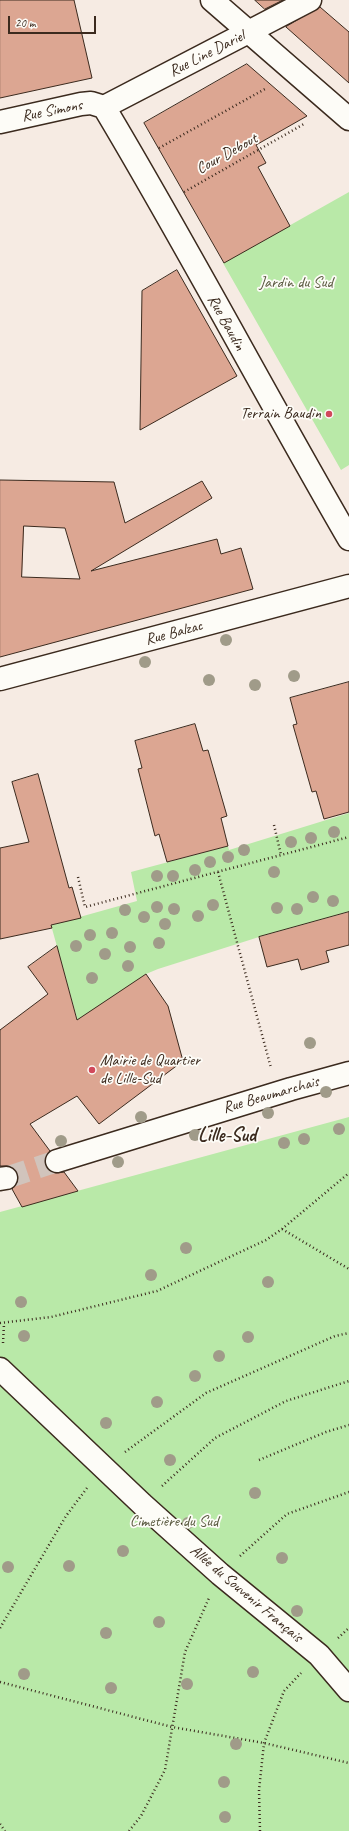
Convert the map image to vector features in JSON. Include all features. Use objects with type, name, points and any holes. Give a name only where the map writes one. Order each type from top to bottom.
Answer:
[{"type":"street","points":[[212,0],[349,119]]},
{"type":"street","name":"Rue Line Dariel","points":[[104,107],[310,0]]},
{"type":"street","name":"Rue Simons","points":[[0,122],[82,104],[91,103],[104,107]]},
{"type":"street","name":"Rue Baudin","points":[[104,107],[161,205],[275,411],[349,539]]},
{"type":"street","name":"Rue Balzac","points":[[0,680],[349,586]]},
{"type":"street","name":"Rue Beaumarchais","points":[[56,1161],[278,1093],[349,1073]]},
{"type":"street","name":"Allée du Souvenir Français","points":[[0,1369],[142,1504],[220,1574],[319,1655],[349,1690]]},
{"type":"path","points":[[136,162],[265,89]]},
{"type":"path","name":"Cour Debout","points":[[161,205],[304,124]]},
{"type":"path","points":[[274,825],[281,855]]},
{"type":"path","points":[[78,877],[85,907],[349,837]]},
{"type":"path","points":[[218,872],[278,1093]]},
{"type":"path","points":[[0,1323],[51,1317],[157,1291],[266,1240],[282,1229],[349,1173]]},
{"type":"path","points":[[282,1229],[349,1269]]},
{"type":"path","points":[[0,1628],[66,1516],[104,1467],[206,1394],[335,1336],[349,1332]]},
{"type":"path","points":[[142,1504],[215,1438],[286,1401],[349,1382]]},
{"type":"path","points":[[259,1460],[326,1432],[349,1425]]},
{"type":"path","points":[[129,1831],[141,1816],[165,1770],[185,1652],[220,1574],[286,1514],[349,1492]]},
{"type":"path","points":[[260,1831],[259,1790],[264,1743],[284,1690],[319,1655]]},
{"type":"path","points":[[0,1682],[172,1727],[264,1743],[349,1763]]},
{"type":"path","points":[[0,1824],[5,1831]]},
{"type":"green space","name":"Jardin du Sud","points":[[349,192],[349,465],[341,470],[223,263]]},
{"type":"green space","points":[[349,813],[349,912],[259,937],[158,969],[146,974],[78,1022],[51,925],[137,901],[131,872],[228,846],[229,850]]},
{"type":"green space","name":"Cimetière du Sud","points":[[349,1117],[349,1831],[0,1831],[0,1212]]},
{"type":"building","points":[[0,0],[74,0],[92,78],[0,98]]},
{"type":"building","points":[[255,0],[283,0],[265,9]]},
{"type":"building","points":[[320,7],[349,32],[349,83],[286,27]]},
{"type":"building","points":[[247,64],[307,116],[256,145],[266,163],[258,167],[290,226],[224,263],[144,123]]},
{"type":"building","points":[[177,270],[237,376],[140,430],[142,291]]},
{"type":"building","points":[[0,480],[114,482],[125,523],[202,481],[212,498],[91,571],[217,539],[221,554],[241,548],[253,589],[0,657]],"holes":[[[24,526],[65,528],[80,579],[22,577]]]},
{"type":"building","points":[[349,682],[349,812],[324,819],[316,791],[312,792],[293,725],[297,724],[290,698]]},
{"type":"building","points":[[195,724],[203,751],[208,750],[227,816],[221,818],[228,846],[167,862],[159,834],[155,836],[138,769],[142,768],[135,741]]},
{"type":"building","points":[[38,774],[69,888],[72,887],[81,918],[51,925],[52,928],[0,939],[0,848],[29,842],[12,782]]},
{"type":"building","points":[[349,912],[349,945],[326,951],[329,962],[301,970],[298,959],[267,967],[259,937]]},
{"type":"building","points":[[57,946],[77,1020],[146,974],[168,1006],[183,1061],[99,1124],[77,1096],[30,1124],[50,1151],[45,1159],[45,1164],[48,1170],[55,1173],[64,1172],[78,1191],[22,1207],[12,1189],[18,1182],[16,1170],[10,1166],[0,1166],[0,1030],[48,994],[28,967]]},
{"type":"tunnel","points":[[6,1178],[57,1161]]},
{"type":"place","name":"Terrain Baudin","points":[[329,414]]},
{"type":"place","name":"Mairie de Quartier de Lille-Sud","points":[[92,1070]]},
{"type":"district","name":"Lille-Sud","points":[[227,1136]]}]
